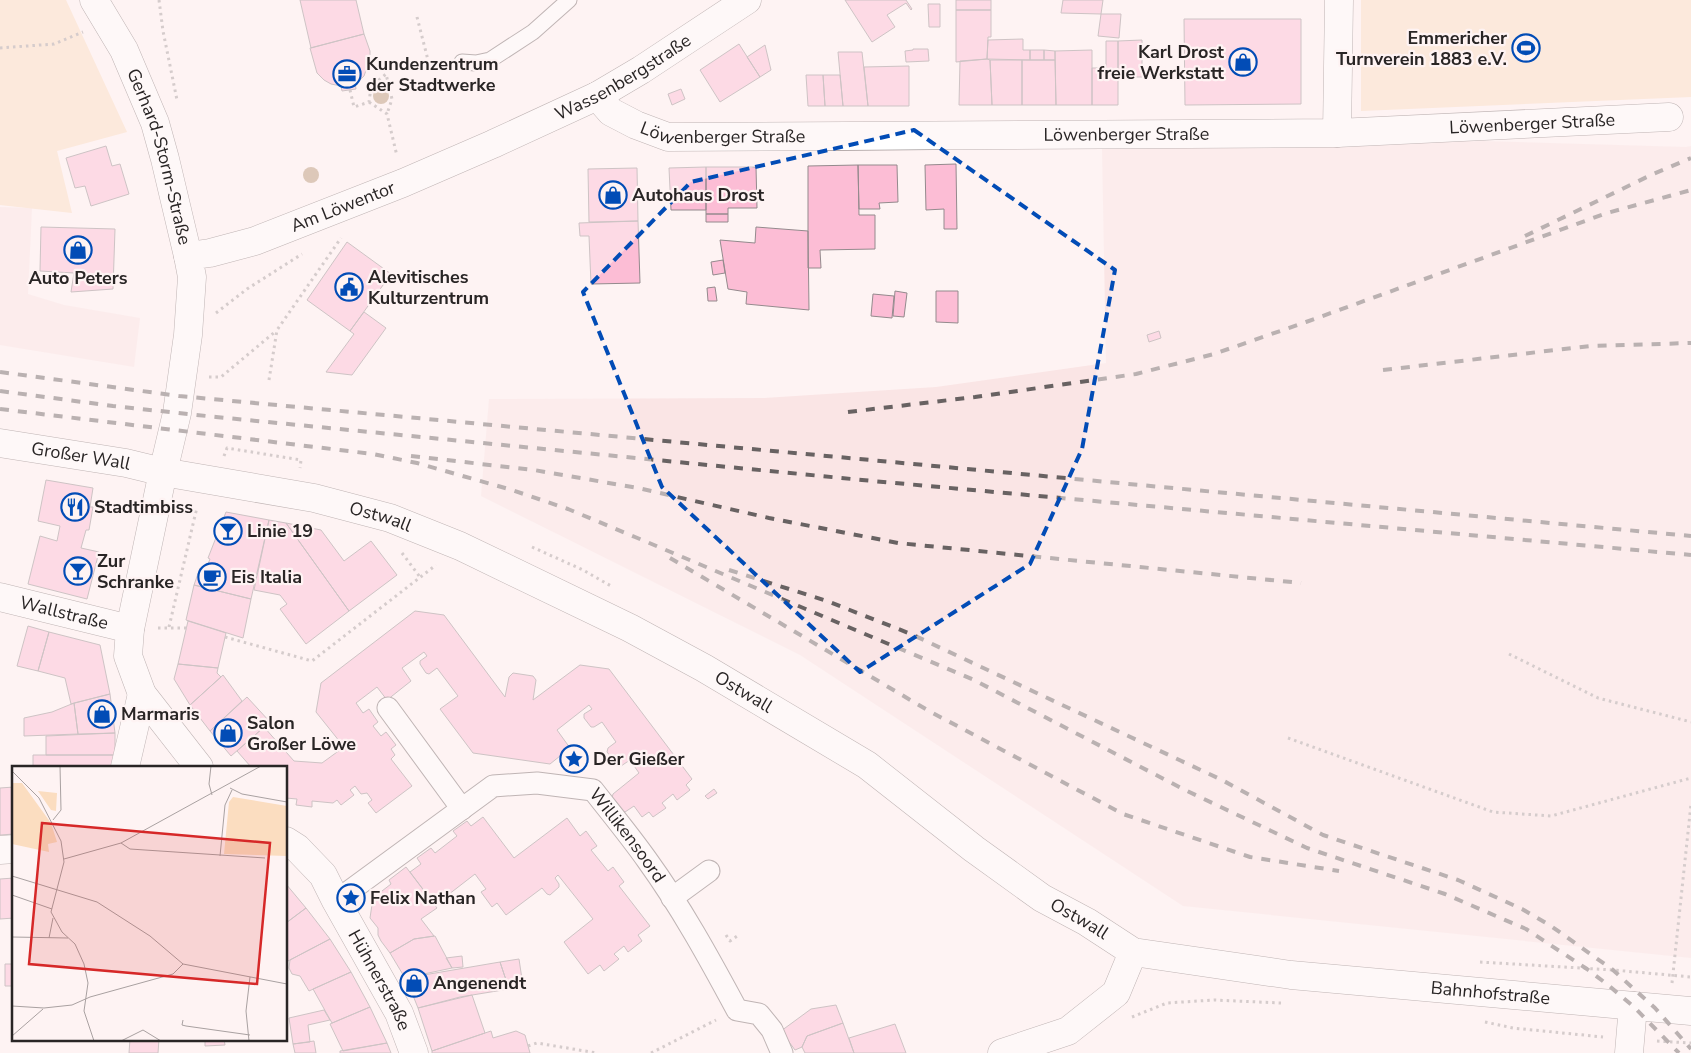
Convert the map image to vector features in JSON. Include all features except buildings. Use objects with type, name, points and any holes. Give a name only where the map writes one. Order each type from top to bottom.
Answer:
[{"type":"street","name":"Wassenbergstraße","points":[[493,144],[597,96],[642,70],[746,0]]},
{"type":"street","points":[[1337,133],[1339,0]]},
{"type":"street","name":"Gerhard-Storm-Straße","points":[[100,11],[124,50],[155,123],[192,276],[183,377],[163,472]]},
{"type":"street","name":"Löwenberger Straße","points":[[597,96],[612,112],[636,125],[668,137],[1337,133],[1669,117]]},
{"type":"street","name":"Am Löwentor","points":[[188,256],[210,253],[255,241],[403,183],[493,144]]},
{"type":"street","name":"Großer Wall","points":[[0,443],[126,463],[163,472]]},
{"type":"street","points":[[163,472],[130,629],[128,656],[142,694],[198,766]]},
{"type":"street","name":"Ostwall","points":[[163,472],[314,498],[390,518],[460,546],[630,628],[713,673],[858,760],[1042,898],[1087,922],[1133,952],[1291,975]]},
{"type":"street","name":"Wallstraße","points":[[0,597],[130,629]]},
{"type":"street","points":[[125,766],[142,694]]},
{"type":"street","points":[[388,708],[462,809]]},
{"type":"street","name":"Willikensoord","points":[[336,902],[493,786],[537,783],[593,790],[646,859],[672,898],[737,1010]]},
{"type":"street","name":"Hühnerstraße","points":[[288,842],[297,848],[323,875],[336,902],[399,1013],[414,1053]]},
{"type":"street","name":"Willikensoord","points":[[672,898],[709,871]]},
{"type":"street","points":[[1002,1053],[1068,1031],[1116,992],[1133,952]]},
{"type":"street","name":"Bahnhofstraße","points":[[1291,975],[1680,1010]]},
{"type":"street","points":[[1630,1046],[1632,1006]]},
{"type":"street","points":[[737,1010],[759,1014],[772,1030],[782,1053]]},
{"type":"lane","points":[[462,62],[476,63],[490,60],[533,32],[569,0]]},
{"type":"path","points":[[0,48],[54,44],[100,11]]},
{"type":"path","points":[[417,17],[429,64]]},
{"type":"path","points":[[369,102],[371,86],[386,74],[392,99],[387,114],[396,152]]},
{"type":"path","points":[[350,90],[354,107],[369,102]]},
{"type":"path","points":[[369,102],[387,114]]},
{"type":"path","points":[[183,377],[220,377],[277,330],[343,235]]},
{"type":"path","points":[[269,380],[277,330]]},
{"type":"path","points":[[224,457],[227,448],[264,453],[301,460],[300,468]]},
{"type":"path","points":[[293,467],[309,470]]},
{"type":"path","points":[[169,627],[197,507]]},
{"type":"path","points":[[225,637],[312,661],[460,546]]},
{"type":"path","points":[[528,546],[583,570],[617,589]]},
{"type":"path","points":[[1509,654],[1598,698],[1691,722]]},
{"type":"path","points":[[1288,738],[1493,812],[1551,816],[1691,778]]},
{"type":"path","points":[[1680,1010],[1672,975],[1691,804]]},
{"type":"path","points":[[730,941],[740,934]]},
{"type":"path","points":[[1480,962],[1691,977]]},
{"type":"path","points":[[1123,1020],[1167,1003],[1214,1000],[1282,1004]]},
{"type":"path","points":[[651,1053],[737,1010]]},
{"type":"path","points":[[1484,1022],[1630,1046],[1691,1043]]},
{"type":"path","points":[[528,1046],[537,1043],[596,1053]]},
{"type":"highlighted area","points":[[914,130],[1115,270],[1082,449],[1030,564],[860,672],[662,487],[583,292],[691,182]]},
{"type":"shaded area","points":[[0,0],[66,0],[127,132],[57,151],[72,213],[0,205]]},
{"type":"shaded area","name":"Emmericher Turnverein 1883 e.V.","points":[[1361,0],[1691,0],[1691,97],[1361,111]]},
{"type":"shaded area","points":[[1484,141],[1691,146],[1691,958],[1183,906],[800,655],[481,496],[489,399],[764,398],[936,387],[1106,363],[1102,149]]},
{"type":"shaded area","points":[[0,207],[32,208],[28,294],[64,305],[140,318],[134,367],[0,345]]},
{"type":"railway","points":[[1525,236],[1651,175],[1691,158]]},
{"type":"railway","points":[[848,412],[975,397],[1136,374],[1214,354],[1607,213],[1691,190]]},
{"type":"railway","points":[[1383,370],[1590,346],[1691,343]]},
{"type":"railway","points":[[0,372],[179,396],[1691,536]]},
{"type":"railway","points":[[0,391],[216,417],[862,480],[1691,555]]},
{"type":"railway","points":[[0,409],[373,454],[417,463],[512,490],[568,509],[974,680],[1183,789],[1307,848],[1445,894],[1526,929],[1608,985],[1633,1006],[1679,1053]]},
{"type":"railway","points":[[411,456],[534,470],[638,488],[769,518],[898,543],[1301,583]]},
{"type":"railway","points":[[670,558],[929,711],[1123,814],[1250,857],[1339,871]]},
{"type":"railway","points":[[729,570],[827,601],[911,634],[1222,780],[1323,835],[1458,880],[1522,909],[1551,926],[1613,970],[1655,1008],[1691,1049]]},
{"type":"place","name":"Emmericher Turnverein 1883 e.V.","points":[[1526,48]]},
{"type":"place","name":"Karl Drost freie Werkstatt","points":[[1243,62]]},
{"type":"place","name":"Kundenzentrum der Stadtwerke","points":[[347,74]]},
{"type":"place","name":"Autohaus Drost","points":[[613,195]]},
{"type":"place","name":"Auto Peters","points":[[78,250]]},
{"type":"place","name":"Alevitisches Kulturzentrum","points":[[349,287]]},
{"type":"place","name":"Stadtimbiss","points":[[75,507]]},
{"type":"place","name":"Linie 19","points":[[228,531]]},
{"type":"place","name":"Zur Schranke","points":[[78,571]]},
{"type":"place","name":"Eis Italia","points":[[212,577]]},
{"type":"place","name":"Marmaris","points":[[102,714]]},
{"type":"place","name":"Salon Großer Löwe","points":[[228,733]]},
{"type":"place","name":"Der Gießer","points":[[574,759]]},
{"type":"place","name":"Felix Nathan","points":[[351,898]]},
{"type":"place","name":"Angenendt","points":[[414,983]]}]
